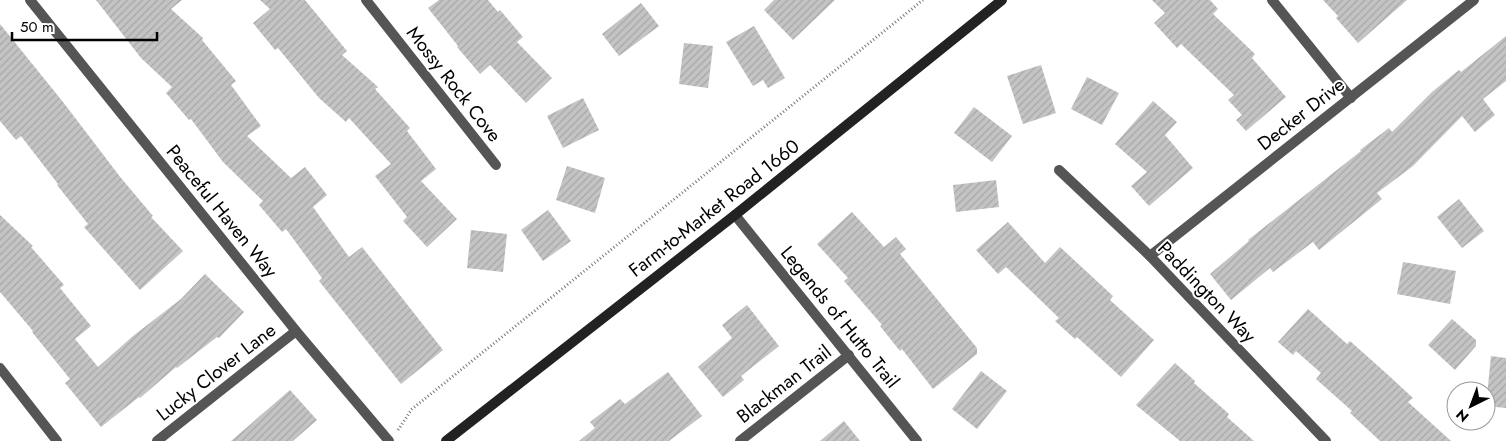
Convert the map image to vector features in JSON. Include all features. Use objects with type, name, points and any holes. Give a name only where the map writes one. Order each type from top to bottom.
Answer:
[{"type":"main road","name":"Farm-to-Market Road 1660","points":[[446,441],[735,215],[1002,0]]},
{"type":"street","name":"Peaceful Haven Way","points":[[30,0],[296,331],[389,441]]},
{"type":"street","name":"Mossy Rock Cove","points":[[366,0],[496,165]]},
{"type":"street","points":[[1272,0],[1351,98]]},
{"type":"street","name":"Decker Drive","points":[[1150,256],[1474,0]]},
{"type":"street","name":"Paddington Way","points":[[1060,170],[1150,256],[1326,441]]},
{"type":"street","name":"Legends of Hutto Trail","points":[[735,215],[917,441]]},
{"type":"street","name":"Lucky Clover Lane","points":[[157,441],[296,331]]},
{"type":"street","name":"Blackman Trail","points":[[740,441],[849,355]]},
{"type":"street","points":[[0,368],[57,441]]},
{"type":"path","points":[[401,428],[412,409],[923,0]]},
{"type":"building","points":[[96,0],[182,0],[171,9],[203,38],[202,40],[236,81],[231,85],[261,126],[247,136],[291,178],[305,167],[327,195],[313,207],[349,257],[362,247],[443,350],[401,384],[319,281],[322,278],[286,229],[282,232],[259,205],[263,201],[223,162],[191,119],[189,120],[166,93],[172,87],[141,58]]},
{"type":"building","points":[[260,0],[305,0],[347,51],[342,55],[378,87],[375,89],[410,128],[407,131],[436,169],[421,181],[457,219],[427,247],[403,221],[407,217],[375,176],[391,164],[349,118],[346,122],[319,98],[278,48],[275,50],[253,23],[270,9]]},
{"type":"building","points":[[439,0],[488,0],[498,12],[500,10],[523,37],[517,42],[552,78],[526,103],[490,65],[480,74],[428,8]]},
{"type":"building","points":[[774,0],[835,0],[793,40],[764,10]]},
{"type":"building","points":[[1152,0],[1210,0],[1218,9],[1213,14],[1255,54],[1252,58],[1286,97],[1246,131],[1236,120],[1242,115],[1228,100],[1234,95],[1181,44],[1177,48],[1154,23],[1165,13]]},
{"type":"building","points":[[1323,0],[1407,0],[1358,43],[1336,18],[1338,16]]},
{"type":"building","points":[[641,3],[659,26],[619,56],[602,34]]},
{"type":"building","points":[[0,24],[153,216],[151,217],[183,251],[140,290],[84,227],[88,224],[21,136],[16,140],[0,121]]},
{"type":"building","points":[[754,26],[785,78],[768,88],[763,80],[753,86],[726,42]]},
{"type":"building","points":[[1506,36],[1506,81],[1483,99],[1495,115],[1475,132],[1462,116],[1413,166],[1377,193],[1382,199],[1319,250],[1313,242],[1273,272],[1270,268],[1231,300],[1210,274],[1248,240],[1360,150],[1389,128],[1392,132],[1432,92],[1459,70],[1461,72]]},
{"type":"building","points":[[684,43],[713,46],[708,88],[679,84]]},
{"type":"building","points":[[1041,65],[1056,113],[1023,124],[1007,76]]},
{"type":"building","points":[[1087,77],[1119,93],[1102,125],[1071,109]]},
{"type":"building","points":[[583,98],[599,130],[563,148],[547,116]]},
{"type":"building","points":[[1153,101],[1177,122],[1165,135],[1193,168],[1149,206],[1131,186],[1147,172],[1115,144]]},
{"type":"building","points":[[974,107],[1012,136],[992,162],[954,133]]},
{"type":"building","points":[[567,166],[605,178],[595,213],[556,200]]},
{"type":"building","points":[[996,180],[999,207],[956,212],[953,185]]},
{"type":"building","points":[[1459,199],[1484,231],[1462,248],[1437,217]]},
{"type":"building","points":[[548,210],[571,241],[543,261],[521,230]]},
{"type":"building","points":[[852,212],[884,247],[896,237],[906,249],[900,254],[977,348],[977,354],[933,389],[902,349],[900,351],[880,326],[882,325],[844,281],[848,278],[817,244]]},
{"type":"building","points":[[0,215],[33,246],[31,247],[64,285],[60,288],[91,326],[75,339],[98,367],[133,336],[181,299],[205,274],[244,312],[219,338],[217,337],[176,367],[140,398],[101,427],[65,383],[70,379],[0,292]]},
{"type":"building","points":[[1008,222],[1045,263],[1060,247],[1113,296],[1110,300],[1154,340],[1121,377],[1077,337],[1075,339],[1055,321],[1059,318],[1006,267],[998,274],[976,250]]},
{"type":"building","points":[[471,230],[507,234],[503,272],[467,268]]},
{"type":"building","points":[[1403,262],[1456,271],[1450,304],[1397,294]]},
{"type":"building","points":[[747,305],[779,346],[741,376],[744,380],[723,397],[698,367],[732,338],[722,325]]},
{"type":"building","points":[[1308,309],[1347,344],[1350,341],[1413,398],[1408,402],[1451,441],[1380,441],[1350,413],[1352,411],[1316,379],[1321,373],[1296,351],[1293,355],[1278,342]]},
{"type":"building","points":[[1452,319],[1476,340],[1476,346],[1455,370],[1428,345]]},
{"type":"building","points":[[1491,356],[1506,358],[1506,408],[1496,407],[1496,381],[1488,381]]},
{"type":"building","points":[[1175,363],[1229,414],[1227,417],[1254,441],[1180,441],[1136,405]]},
{"type":"building","points":[[981,371],[1007,391],[977,429],[952,409]]},
{"type":"building","points":[[668,372],[702,416],[669,441],[579,441],[595,428],[590,422],[620,399],[625,404]]},
{"type":"building","points":[[290,390],[317,420],[293,441],[231,441]]},
{"type":"building","points":[[844,421],[860,441],[820,441]]}]
